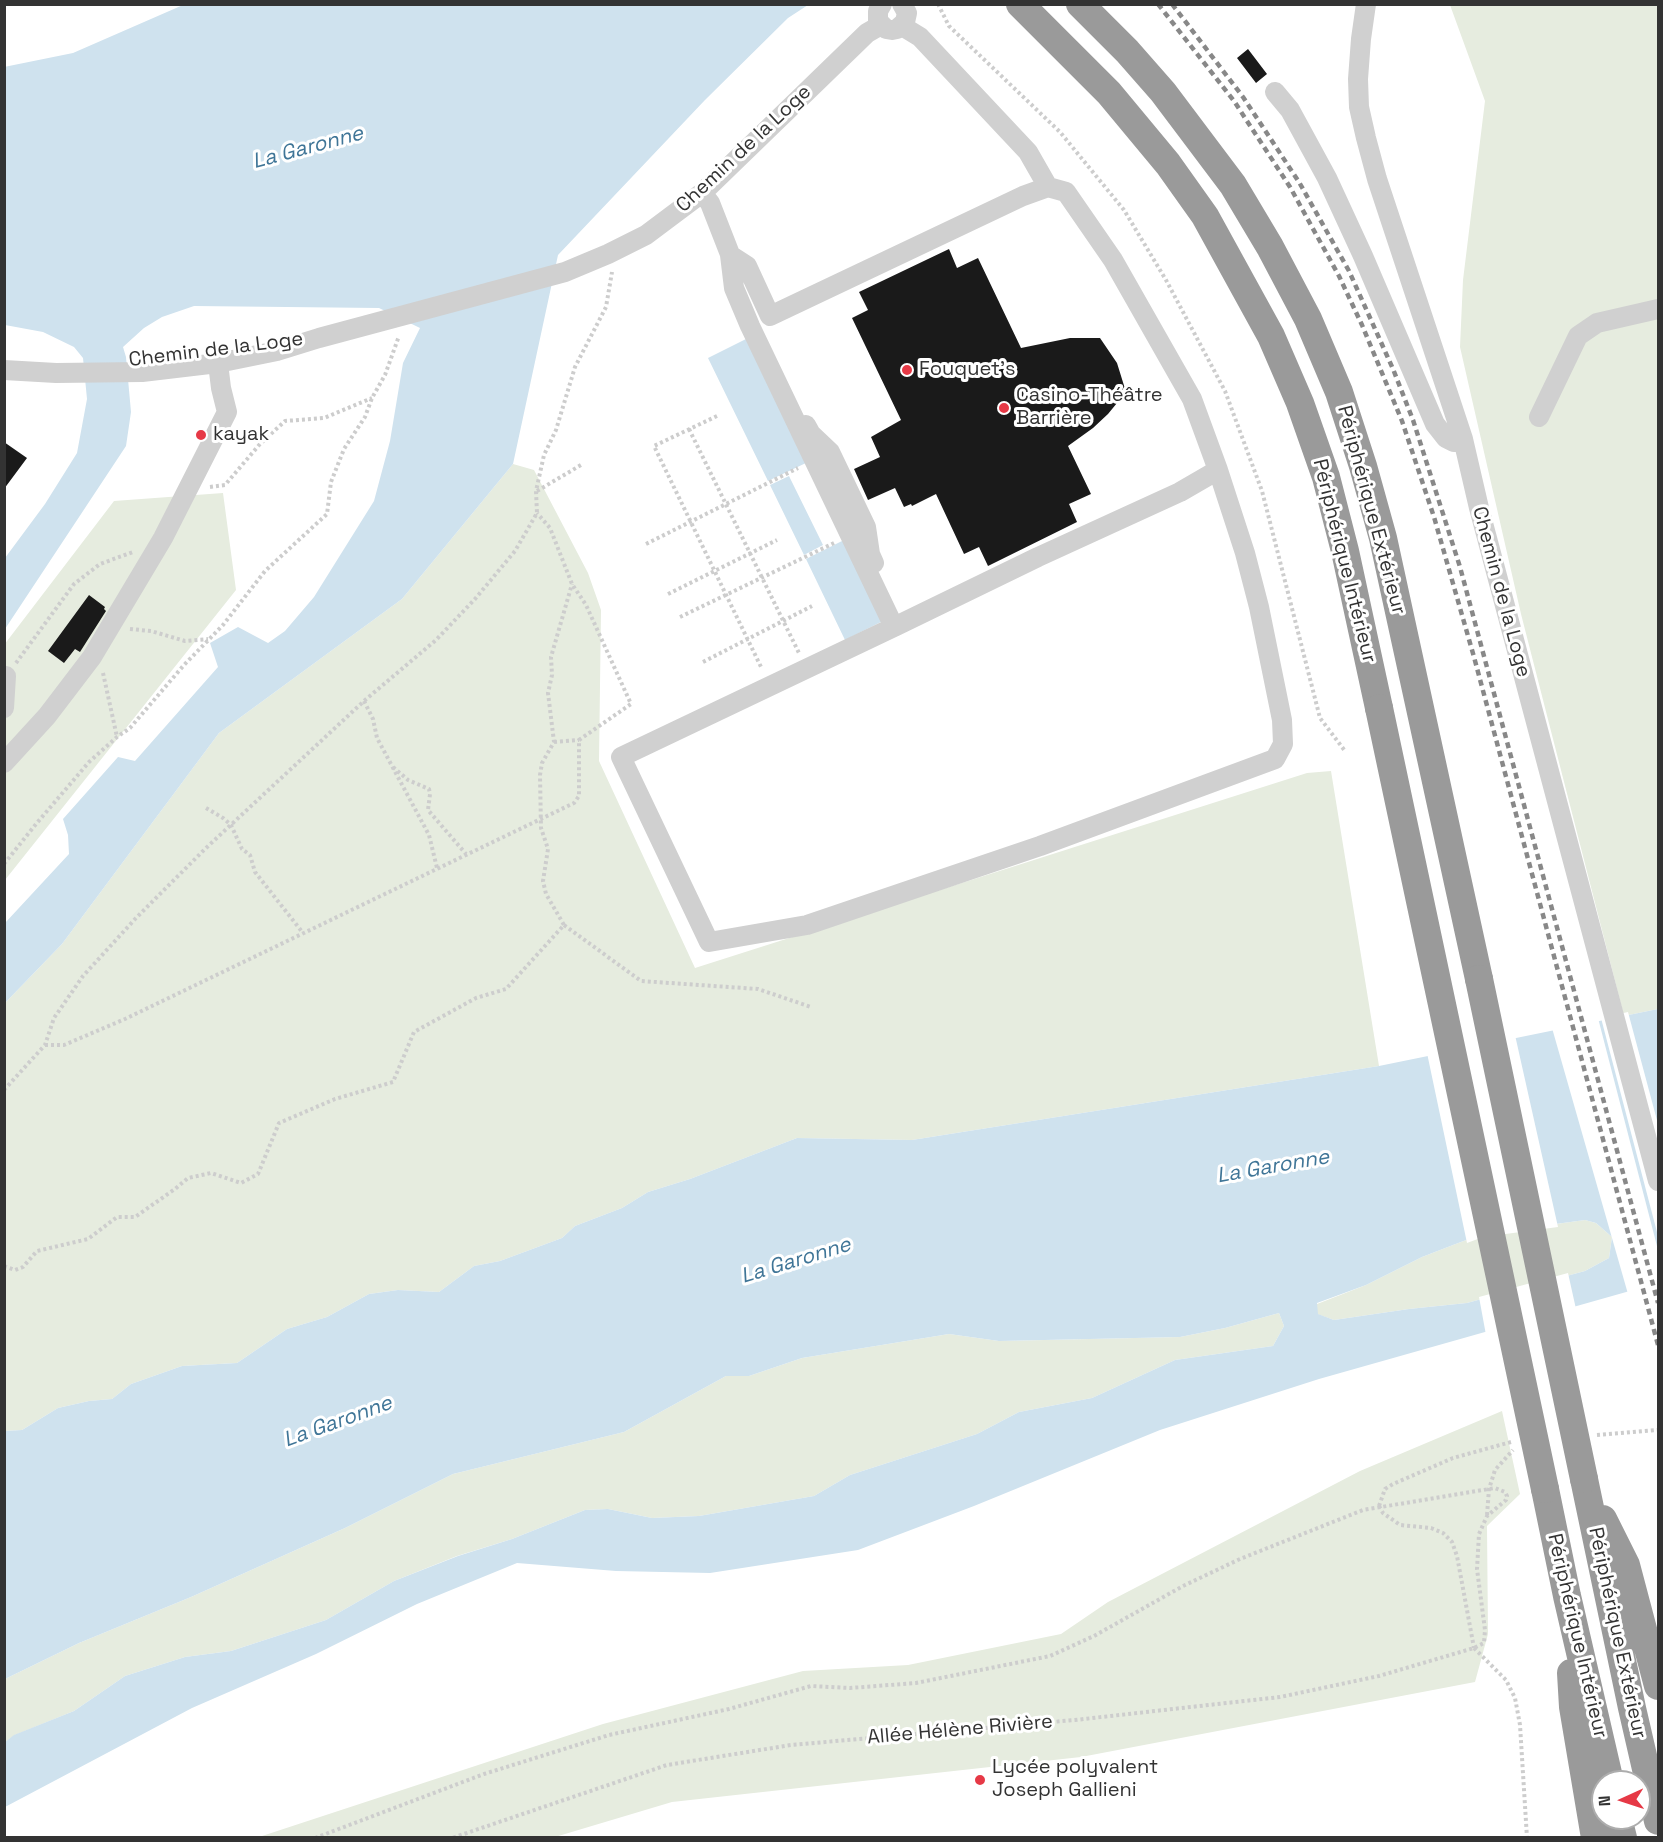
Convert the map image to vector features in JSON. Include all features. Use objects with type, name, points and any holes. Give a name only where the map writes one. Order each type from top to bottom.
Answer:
[{"type":"highway","name":"Périphérique Intérieur","points":[[1020,4],[1109,93],[1168,164],[1205,216],[1237,270],[1271,336],[1300,403],[1326,477],[1345,550],[1567,1596],[1607,1770]]},
{"type":"highway","name":"Périphérique Extérieur","points":[[1080,4],[1127,51],[1163,92],[1233,185],[1270,247],[1308,319],[1339,392],[1363,466],[1383,538],[1419,701],[1632,1708],[1659,1821]]},
{"type":"highway","points":[[1584,1479],[1626,1565],[1659,1686]]},
{"type":"highway","points":[[1567,1596],[1573,1707],[1595,1838]]},
{"type":"street","points":[[882,4],[877,16],[881,25],[892,30],[902,26],[907,18],[902,4]]},
{"type":"street","name":"Chemin de la Loge","points":[[1366,4],[1358,79],[1359,107],[1366,138],[1377,179],[1464,439],[1479,508],[1659,1181]]},
{"type":"street","name":"Chemin de la Loge","points":[[142,367],[183,358],[396,326],[565,272],[608,254],[646,235],[702,193],[867,33],[881,25]]},
{"type":"street","points":[[902,26],[920,38],[1028,152],[1047,188]]},
{"type":"street","points":[[1275,92],[1290,110],[1327,178],[1435,424],[1446,438],[1454,441],[1464,439]]},
{"type":"street","points":[[760,321],[1015,200],[1047,188],[1066,192],[1113,260],[1192,399],[1218,470],[1245,554],[1259,608],[1282,720],[1283,744],[1275,759],[1040,846],[807,925],[709,942],[621,757],[1038,557],[1171,497],[1218,470]]},
{"type":"street","points":[[702,193],[710,203],[730,255],[734,288],[760,321],[811,434],[830,452],[866,527],[870,555],[898,625]]},
{"type":"street","points":[[1539,417],[1578,336],[1597,323],[1659,309]]},
{"type":"street","points":[[760,321],[815,460],[850,535],[898,625]]},
{"type":"street","name":"Chemin de la Loge","points":[[4,370],[218,363],[277,351],[319,338]]},
{"type":"street","name":"Chemin de la Loge","points":[[4,360],[56,368]]},
{"type":"street","points":[[4,764],[47,716],[92,657],[163,538],[227,412],[218,363]]},
{"type":"street","points":[[4,708],[6,676]]},
{"type":"path","points":[[4,1090],[45,1045],[54,1018],[83,976],[136,918],[231,825],[364,701],[436,640],[514,551],[537,513],[536,491],[544,455],[556,430],[575,367],[606,307],[612,269],[608,254]]},
{"type":"path","points":[[4,864],[89,762],[130,728],[223,626],[265,571],[327,514],[331,482],[344,449],[365,417],[372,398],[385,375],[396,326]]},
{"type":"path","points":[[188,489],[225,485],[260,444],[285,421],[324,418],[372,398]]},
{"type":"path","points":[[717,416],[654,446],[770,686]]},
{"type":"path","points":[[689,429],[802,659],[801,671]]},
{"type":"path","points":[[646,544],[815,460]]},
{"type":"path","points":[[536,491],[581,465]]},
{"type":"path","points":[[537,513],[550,528],[572,584],[586,605],[631,704],[579,740],[554,742]]},
{"type":"path","points":[[680,617],[850,535]]},
{"type":"path","points":[[6,676],[74,584],[100,564],[163,538]]},
{"type":"path","points":[[668,594],[777,540]]},
{"type":"path","points":[[572,584],[551,657],[552,675],[548,693],[554,742],[542,763],[540,775],[541,828],[548,849],[543,881],[546,894],[564,925],[641,981],[758,989],[811,1007]]},
{"type":"path","points":[[703,662],[812,606]]},
{"type":"path","points":[[111,627],[151,631],[185,641],[209,639]]},
{"type":"path","points":[[92,657],[102,668],[117,737]]},
{"type":"path","points":[[364,701],[373,719],[377,738],[429,835],[437,868]]},
{"type":"path","points":[[45,1045],[64,1045],[84,1036],[573,803],[579,796],[579,740]]},
{"type":"path","points":[[390,764],[408,780],[429,789],[429,810],[466,854]]},
{"type":"path","points":[[206,808],[231,825],[242,849],[250,855],[255,872],[303,933]]},
{"type":"path","points":[[4,1266],[15,1270],[23,1267],[37,1251],[88,1239],[117,1217],[135,1217],[188,1178],[211,1173],[241,1184],[258,1174],[279,1123],[334,1099],[393,1082],[414,1032],[476,998],[506,989],[564,925]]},
{"type":"path","points":[[1379,1506],[1385,1490],[1393,1484],[1453,1458],[1491,1446]]},
{"type":"path","points":[[1474,1648],[1484,1643],[1485,1630],[1477,1569],[1479,1534],[1487,1516],[1489,1490],[1496,1470],[1514,1449]]},
{"type":"path","points":[[315,1838],[484,1774],[609,1735],[729,1709],[811,1686],[850,1688],[916,1683],[1050,1656],[1094,1636],[1183,1586],[1240,1559],[1363,1510],[1495,1488],[1505,1492],[1506,1500],[1487,1516]]},
{"type":"path","points":[[1379,1506],[1383,1513],[1400,1525],[1431,1528],[1443,1533],[1452,1542],[1457,1556],[1474,1648],[1506,1680],[1515,1698],[1520,1725],[1527,1838]]},
{"type":"path","name":"Allée Hélène Rivière","points":[[452,1838],[667,1765],[791,1744],[1075,1720],[1280,1697],[1379,1676],[1474,1648]]},
{"type":"shaded area","points":[[1450,5],[1658,5],[1658,1009],[1624,1016],[1521,614],[1460,347],[1463,280],[1485,101]]},
{"type":"shaded area","points":[[513,464],[534,470],[588,573],[601,610],[599,761],[695,968],[1307,773],[1331,771],[1379,1066],[912,1140],[797,1138],[690,1179],[648,1192],[622,1208],[575,1226],[562,1238],[500,1261],[474,1266],[439,1292],[398,1290],[369,1294],[327,1317],[287,1329],[237,1363],[182,1366],[131,1384],[112,1399],[89,1401],[58,1408],[22,1430],[5,1431],[5,1003],[62,944],[219,733],[402,599]]},
{"type":"shaded area","points":[[223,493],[236,590],[5,880],[4,645],[114,501]]},
{"type":"shaded area","points":[[1585,1220],[1596,1223],[1612,1237],[1609,1258],[1585,1271],[1467,1303],[1334,1320],[1317,1314],[1317,1304],[1366,1285],[1422,1257],[1482,1234]]},
{"type":"shaded area","points":[[1279,1313],[1284,1326],[1273,1346],[1175,1360],[1092,1398],[1019,1412],[977,1434],[850,1475],[814,1496],[699,1516],[652,1518],[608,1509],[585,1510],[394,1581],[326,1620],[231,1651],[185,1657],[125,1676],[74,1711],[15,1735],[5,1742],[5,1679],[79,1643],[191,1597],[345,1528],[453,1474],[624,1432],[726,1376],[749,1376],[802,1358],[949,1334],[999,1341],[1180,1337],[1225,1328]]},
{"type":"shaded area","points":[[1502,1411],[1520,1494],[1487,1526],[1488,1634],[1475,1682],[1081,1757],[672,1802],[555,1837],[259,1837],[603,1724],[803,1671],[908,1665],[1061,1634],[1108,1602],[1360,1471]]},
{"type":"water","name":"La Garonne","points":[[183,5],[808,5],[788,18],[705,100],[558,255],[513,464],[402,599],[219,733],[62,944],[5,1003],[5,923],[69,854],[68,835],[63,819],[118,757],[135,761],[218,667],[210,643],[238,627],[268,643],[285,631],[314,597],[374,501],[390,441],[403,363],[420,328],[379,308],[194,306],[162,317],[144,328],[123,347],[131,412],[126,446],[5,629],[5,558],[45,504],[77,453],[87,399],[83,358],[74,347],[43,332],[5,325],[4,67],[73,53]]},
{"type":"water","points":[[748,338],[808,462],[768,481],[708,358]]},
{"type":"water","points":[[789,476],[823,545],[804,555],[770,485]]},
{"type":"water","points":[[846,539],[885,620],[845,640],[806,559]]},
{"type":"water","name":"La Garonne","points":[[1658,1009],[1658,1283],[1319,1379],[1160,1430],[974,1506],[858,1550],[710,1573],[616,1571],[517,1563],[417,1604],[316,1654],[192,1708],[5,1807],[5,1742],[14,1735],[74,1711],[125,1676],[185,1657],[231,1651],[326,1620],[394,1581],[585,1510],[608,1509],[652,1518],[699,1516],[814,1496],[850,1475],[977,1434],[1019,1412],[1092,1398],[1175,1360],[1273,1346],[1284,1326],[1279,1313],[1225,1328],[1180,1337],[999,1341],[949,1334],[802,1358],[749,1376],[726,1376],[624,1432],[453,1474],[345,1528],[191,1597],[79,1643],[5,1679],[5,1431],[22,1430],[58,1408],[89,1401],[112,1399],[131,1384],[182,1366],[237,1363],[287,1329],[327,1317],[369,1294],[398,1290],[439,1292],[474,1266],[500,1261],[562,1238],[575,1226],[622,1208],[648,1192],[690,1179],[797,1138],[912,1140],[1379,1066]],"holes":[[[1585,1220],[1596,1223],[1612,1237],[1609,1258],[1585,1271],[1467,1303],[1334,1320],[1318,1314],[1317,1303],[1366,1285],[1422,1257],[1482,1234]]]},
{"type":"pier","points":[[1628,1012],[1658,1124],[1658,1236],[1601,1018]]},
{"type":"pier","points":[[1598,1018],[1658,1250],[1658,1286],[1628,1294],[1552,1028]]},
{"type":"pier","points":[[1515,1035],[1558,1227],[1483,1237],[1467,1243],[1427,1053]]},
{"type":"pier","points":[[1568,1273],[1576,1309],[1486,1335],[1479,1297]]},
{"type":"building","points":[[1248,49],[1267,74],[1256,83],[1237,58]]},
{"type":"building","name":"Casino-Théâtre Barrière","points":[[949,249],[957,268],[978,258],[1021,348],[1070,338],[1100,338],[1117,363],[1126,392],[1093,428],[1068,446],[1091,494],[1069,504],[1077,522],[988,566],[979,547],[964,554],[936,494],[912,506],[911,504],[904,507],[895,488],[868,500],[854,469],[880,457],[871,437],[901,420],[852,318],[868,310],[859,292]]},
{"type":"building","points":[[4,442],[27,458],[4,489]]},
{"type":"building","points":[[89,595],[105,607],[106,611],[80,652],[75,649],[64,663],[48,651]]},
{"type":"railway","points":[[1158,4],[1234,101],[1290,187],[1339,276],[1402,421],[1434,517],[1474,657],[1658,1345]]},
{"type":"railway","points":[[1172,4],[1243,97],[1299,182],[1349,271],[1413,420],[1460,567],[1658,1303]]},
{"type":"place","name":"Fouquet's","points":[[907,370]]},
{"type":"place","name":"Casino-Théâtre Barrière","points":[[1004,408]]},
{"type":"place","name":"kayak","points":[[201,435]]},
{"type":"place","name":"Lycée polyvalent Joseph Gallieni","points":[[980,1780]]}]
